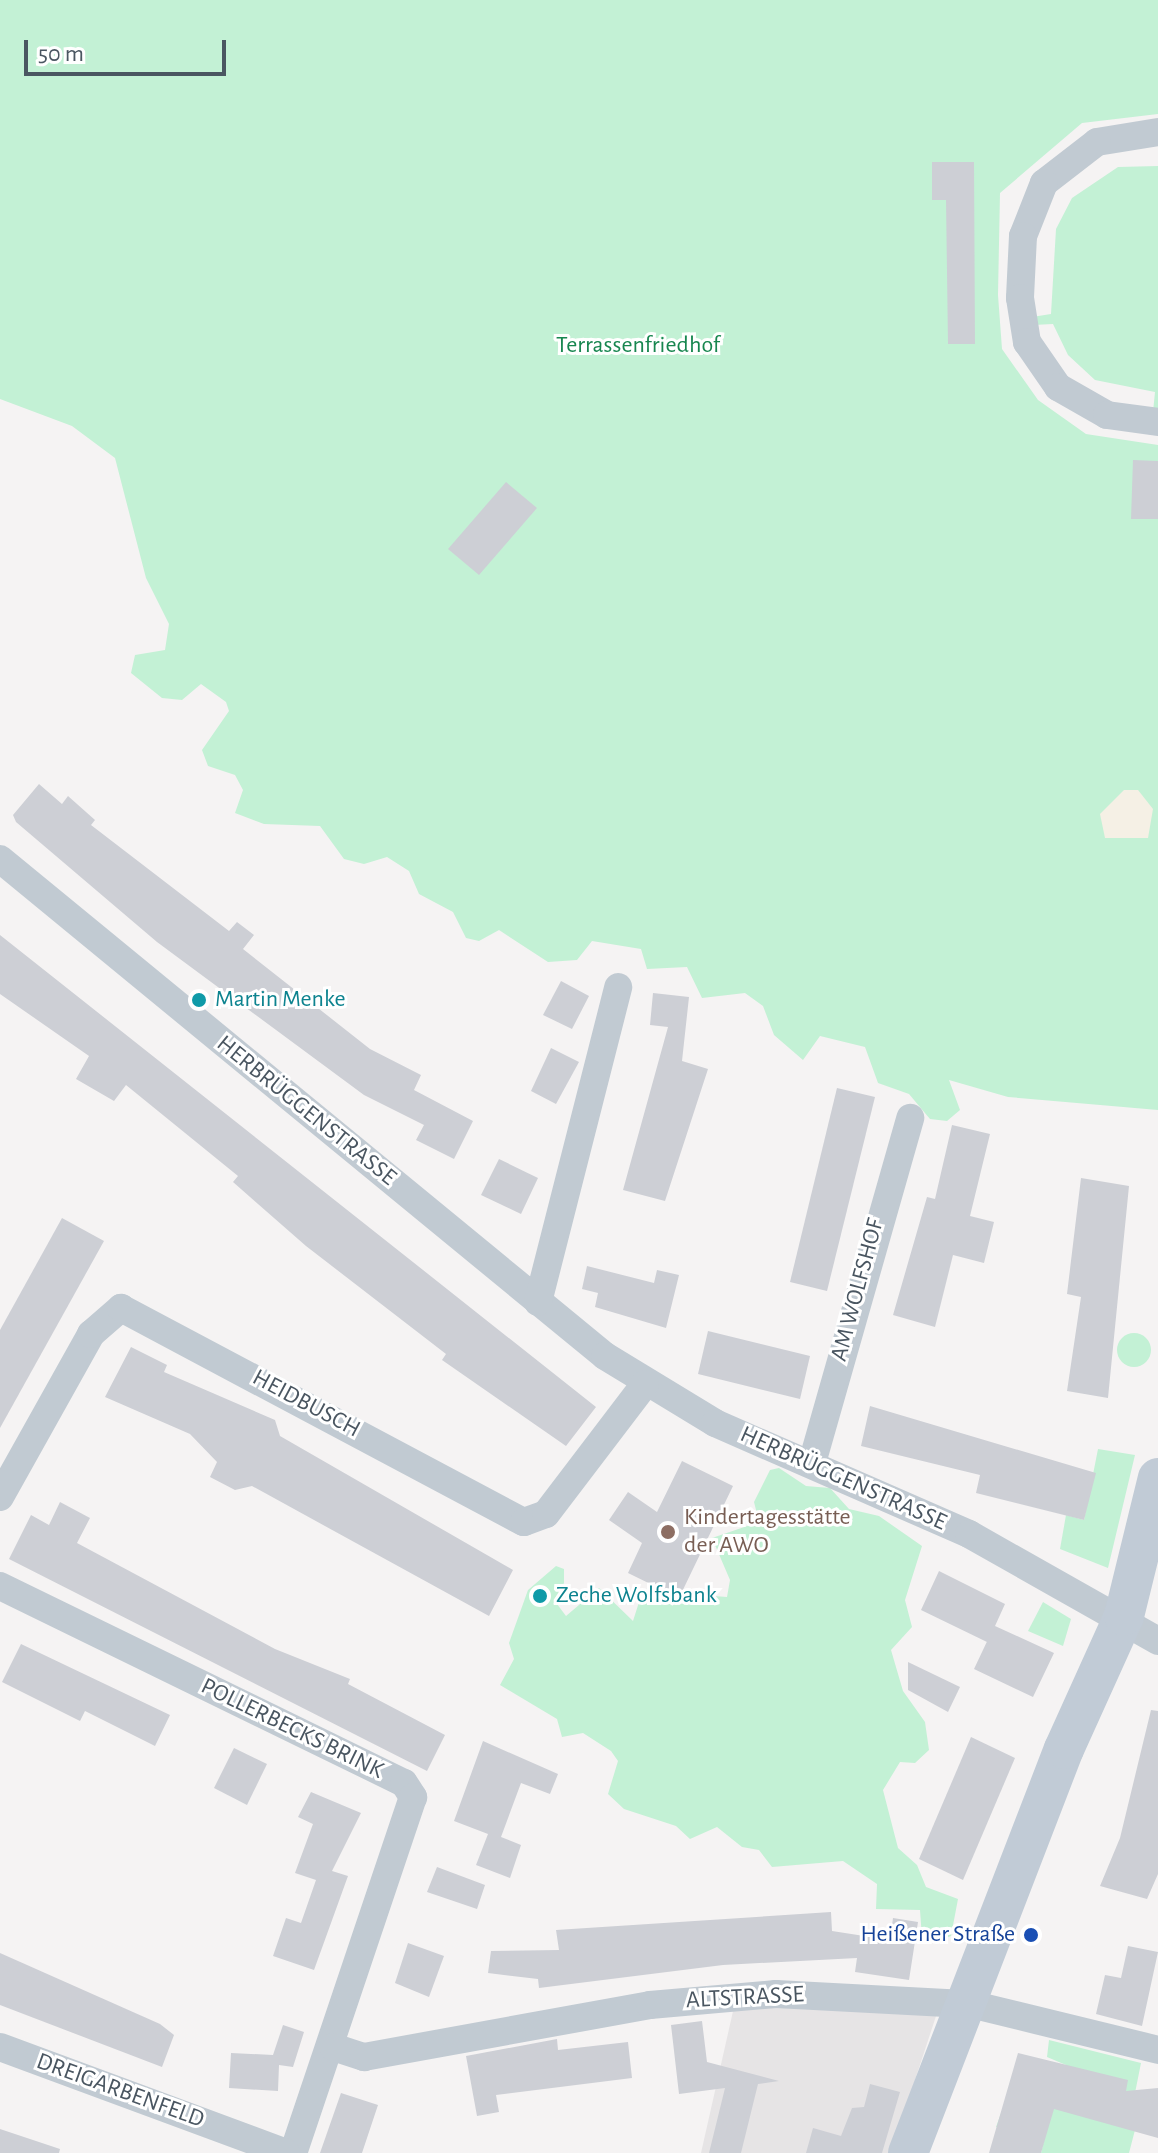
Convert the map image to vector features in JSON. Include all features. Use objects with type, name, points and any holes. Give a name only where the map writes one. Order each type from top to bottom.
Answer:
[{"type":"street","points":[[1158,132],[1097,142],[1044,183],[1023,236],[1020,298],[1027,342],[1058,387],[1107,415],[1158,422]]},
{"type":"street","name":"HERBRÜGGENSTRASSE","points":[[0,859],[538,1302],[645,1384],[715,1423],[812,1463],[1124,1616],[1158,1641]]},
{"type":"street","points":[[538,1302],[618,987]]},
{"type":"street","name":"AM WOLFSHOF","points":[[812,1463],[910,1118]]},
{"type":"street","name":"HEIDBUSCH","points":[[0,1497],[91,1334],[121,1308],[524,1522],[546,1514],[645,1384]]},
{"type":"street","points":[[908,2153],[970,2004],[1064,1749],[1124,1616],[1158,1478]]},
{"type":"street","name":"POLLERBECKS BRINK","points":[[0,1586],[409,1789],[406,1832],[333,2047],[293,2153]]},
{"type":"street","name":"ALTSTRASSE","points":[[333,2047],[364,2057],[732,1997],[872,1995],[970,2004],[1158,2050]]},
{"type":"street","name":"DREIGARBENFELD","points":[[0,2047],[286,2153]]},
{"type":"shaded area","points":[[736,1998],[938,2010],[891,2153],[701,2153]]},
{"type":"green space","name":"Terrassenfriedhof","points":[[0,0],[1158,0],[1158,114],[1082,123],[1000,193],[998,295],[1002,349],[1038,400],[1086,434],[1158,445],[1158,1110],[1008,1097],[949,1080],[960,1110],[947,1121],[930,1119],[909,1094],[878,1083],[865,1047],[820,1036],[803,1060],[774,1035],[763,1006],[745,993],[702,998],[687,967],[647,969],[641,949],[592,941],[577,960],[548,962],[499,930],[479,941],[466,938],[453,912],[419,894],[409,871],[387,857],[364,864],[344,859],[320,826],[264,824],[235,813],[243,790],[235,775],[208,766],[202,750],[229,711],[226,702],[201,684],[182,700],[162,698],[131,673],[135,655],[165,650],[169,624],[146,578],[115,458],[72,426],[0,399]]},
{"type":"green space","points":[[1158,166],[1158,412],[1153,412],[1155,392],[1095,380],[1068,355],[1053,324],[1033,325],[1032,317],[1051,314],[1056,229],[1072,198],[1118,167]]},
{"type":"green space","points":[[1134,1333],[1146,1338],[1151,1350],[1146,1362],[1134,1367],[1122,1362],[1117,1350],[1122,1338]]},
{"type":"green space","points":[[1098,1449],[1135,1455],[1108,1568],[1060,1549],[1066,1515],[1084,1520]]},
{"type":"green space","points":[[779,1468],[806,1486],[830,1488],[849,1509],[879,1516],[922,1546],[905,1600],[912,1627],[891,1650],[903,1691],[925,1722],[929,1750],[915,1763],[900,1762],[883,1790],[898,1848],[917,1865],[926,1887],[958,1899],[951,1936],[941,1940],[922,1938],[920,1910],[876,1909],[877,1884],[843,1861],[772,1867],[759,1850],[742,1847],[717,1827],[690,1839],[676,1826],[624,1809],[608,1794],[618,1761],[611,1751],[583,1733],[562,1737],[557,1719],[500,1685],[514,1659],[509,1643],[528,1590],[556,1566],[564,1569],[564,1583],[554,1600],[566,1616],[599,1588],[633,1621],[640,1599],[651,1594],[679,1605],[701,1595],[727,1597],[730,1580],[712,1538],[759,1522],[754,1502],[770,1470]]},
{"type":"green space","points":[[1043,1602],[1071,1619],[1063,1646],[1028,1631]]},
{"type":"green space","points":[[1049,2040],[1141,2063],[1130,2118],[1091,2071],[1135,2130],[1129,2153],[1041,2153],[1045,2136],[996,2127],[1007,2097],[1054,2109],[1066,2065],[1047,2057]]},
{"type":"sand","points":[[1124,790],[1138,790],[1153,809],[1148,838],[1105,838],[1100,814]]},
{"type":"building","points":[[932,162],[974,162],[975,344],[948,344],[946,200],[932,200]]},
{"type":"building","points":[[1133,460],[1158,461],[1158,519],[1131,519]]},
{"type":"building","points":[[506,482],[537,508],[479,575],[448,549]]},
{"type":"building","points":[[39,784],[62,804],[68,796],[95,820],[91,825],[229,931],[237,922],[254,935],[243,949],[370,1049],[421,1075],[414,1090],[473,1121],[454,1159],[416,1140],[424,1125],[364,1095],[157,942],[16,822],[13,815]]},
{"type":"building","points":[[0,935],[596,1407],[566,1446],[442,1360],[446,1354],[306,1246],[233,1182],[238,1176],[126,1085],[114,1101],[76,1079],[89,1056],[0,994]]},
{"type":"building","points":[[561,981],[589,996],[572,1029],[543,1015]]},
{"type":"building","points":[[653,993],[689,997],[682,1061],[708,1069],[665,1201],[623,1190],[668,1027],[650,1025]]},
{"type":"building","points":[[551,1048],[579,1062],[556,1104],[531,1091]]},
{"type":"building","points":[[837,1088],[875,1097],[827,1291],[790,1282]]},
{"type":"building","points":[[952,1125],[990,1134],[970,1216],[994,1222],[984,1263],[953,1255],[935,1327],[893,1315],[927,1197],[935,1199]]},
{"type":"building","points":[[499,1159],[538,1178],[521,1214],[481,1195]]},
{"type":"building","points":[[1081,1178],[1129,1186],[1108,1398],[1067,1391],[1081,1297],[1067,1294]]},
{"type":"building","points":[[62,1218],[104,1241],[0,1428],[0,1330]]},
{"type":"building","points":[[587,1266],[654,1283],[657,1270],[679,1275],[666,1328],[595,1307],[598,1293],[582,1289]]},
{"type":"building","points":[[708,1331],[810,1356],[800,1399],[698,1374]]},
{"type":"building","points":[[131,1347],[167,1365],[164,1372],[275,1420],[280,1436],[513,1570],[489,1616],[252,1486],[235,1490],[210,1477],[217,1462],[190,1434],[105,1397]]},
{"type":"building","points":[[870,1406],[1096,1473],[1084,1520],[976,1493],[980,1475],[861,1446]]},
{"type":"building","name":"Kindertagesstätte der AWO","points":[[682,1461],[733,1486],[679,1598],[628,1573],[642,1543],[609,1520],[628,1492],[657,1512]]},
{"type":"building","points":[[60,1502],[90,1518],[77,1543],[275,1649],[350,1679],[348,1684],[445,1735],[427,1771],[9,1559],[31,1515],[49,1525]]},
{"type":"building","points":[[939,1571],[1005,1604],[995,1626],[1054,1653],[1033,1697],[974,1669],[987,1642],[921,1610]]},
{"type":"building","points":[[21,1644],[170,1715],[155,1746],[85,1711],[80,1721],[2,1682]]},
{"type":"building","points":[[908,1662],[960,1687],[948,1712],[908,1690]]},
{"type":"building","points":[[1151,1710],[1158,1711],[1158,1874],[1147,1899],[1100,1886],[1120,1838]]},
{"type":"building","points":[[971,1737],[1015,1758],[963,1880],[919,1859]]},
{"type":"building","points":[[483,1741],[558,1774],[550,1794],[521,1783],[501,1837],[521,1845],[510,1878],[476,1865],[488,1834],[454,1821]]},
{"type":"building","points":[[234,1748],[267,1764],[247,1805],[214,1788]]},
{"type":"building","points":[[311,1792],[361,1813],[332,1871],[348,1876],[314,1970],[273,1956],[286,1918],[301,1923],[316,1880],[295,1873],[313,1824],[298,1817]]},
{"type":"building","points":[[437,1867],[485,1885],[477,1909],[427,1892]]},
{"type":"building","points":[[831,1912],[832,1931],[890,1940],[893,1918],[918,1922],[909,1980],[855,1972],[857,1958],[723,1965],[539,1988],[538,1979],[488,1973],[491,1951],[559,1950],[556,1930]]},
{"type":"building","points":[[408,1943],[444,1956],[429,1997],[395,1983]]},
{"type":"building","points":[[1128,1946],[1158,1952],[1142,2026],[1096,2014],[1105,1975],[1121,1978]]},
{"type":"building","points":[[0,1953],[160,2024],[174,2035],[162,2067],[0,2005]]},
{"type":"building","points":[[702,2021],[707,2062],[779,2081],[758,2084],[741,2153],[709,2153],[725,2088],[679,2094],[671,2025]]},
{"type":"building","points":[[283,2025],[304,2032],[293,2067],[279,2065],[278,2091],[229,2088],[231,2053],[273,2055]]},
{"type":"building","points":[[557,2039],[558,2050],[628,2042],[632,2078],[496,2095],[499,2112],[477,2116],[466,2056]]},
{"type":"building","points":[[1018,2053],[1128,2080],[1126,2091],[1158,2088],[1158,2138],[1054,2109],[1041,2153],[989,2153]]},
{"type":"building","points":[[870,2084],[900,2092],[882,2153],[806,2153],[813,2128],[841,2136],[852,2108],[864,2107]]},
{"type":"building","points":[[341,2093],[378,2105],[362,2153],[320,2153]]},
{"type":"building","points":[[0,2129],[60,2149],[59,2153],[0,2153]]},
{"type":"place","name":"Martin Menke","points":[[199,1000]]},
{"type":"place","name":"Kindertagesstätte der AWO","points":[[668,1532]]},
{"type":"place","name":"Zeche Wolfsbank","points":[[540,1596]]},
{"type":"place","name":"Heißener Straße","points":[[1031,1935]]}]
